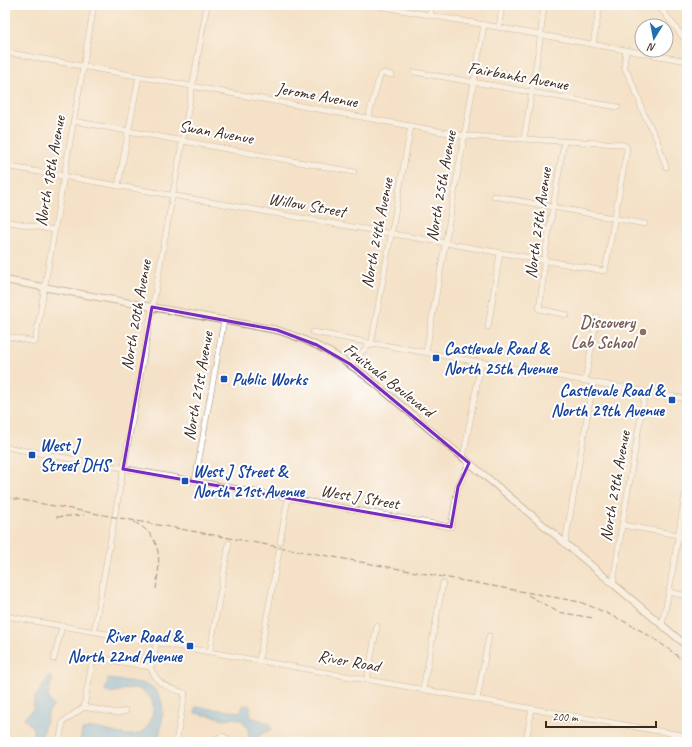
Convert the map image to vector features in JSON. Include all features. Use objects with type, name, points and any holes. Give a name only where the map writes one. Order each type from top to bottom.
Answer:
[{"type":"main road","name":"Fruitvale Boulevard","points":[[5,280],[277,330],[317,345],[350,364],[687,646]]},
{"type":"street","name":"North 18th Avenue","points":[[5,336],[35,342],[94,5]]},
{"type":"street","name":"North 20th Avenue","points":[[94,631],[207,5]]},
{"type":"street","points":[[375,5],[687,61]]},
{"type":"street","points":[[430,15],[432,5]]},
{"type":"street","points":[[499,27],[502,5]]},
{"type":"street","points":[[524,138],[544,5]]},
{"type":"street","points":[[593,44],[600,5]]},
{"type":"street","points":[[658,5],[687,42]]},
{"type":"street","name":"North 25th Avenue","points":[[426,352],[484,25]]},
{"type":"street","points":[[626,50],[624,66],[638,96],[642,110],[657,140],[666,167]]},
{"type":"street","name":"Jerome Avenue","points":[[5,52],[465,136],[524,138],[626,146],[615,217]]},
{"type":"street","name":"Fairbanks Avenue","points":[[414,72],[618,108]]},
{"type":"street","points":[[368,118],[380,75],[384,73],[392,75]]},
{"type":"street","points":[[118,186],[139,76]]},
{"type":"street","name":"Swan Avenue","points":[[73,121],[354,172]]},
{"type":"street","name":"North 24th Avenue","points":[[371,345],[412,126]]},
{"type":"street","name":"North 27th Avenue","points":[[564,142],[544,260],[539,309],[566,315]]},
{"type":"street","name":"Willow Street","points":[[5,166],[605,271],[615,217]]},
{"type":"street","points":[[494,196],[615,217],[645,224]]},
{"type":"street","points":[[5,220],[54,230]]},
{"type":"street","points":[[488,327],[500,253]]},
{"type":"street","points":[[585,381],[597,316]]},
{"type":"street","name":"North 21st Avenue","points":[[195,481],[224,320]]},
{"type":"street","points":[[313,332],[371,345],[426,352],[687,399]]},
{"type":"street","points":[[350,364],[371,345]]},
{"type":"street","points":[[463,458],[481,363]]},
{"type":"street","points":[[565,544],[594,383]]},
{"type":"street","name":"North 29th Avenue","points":[[613,584],[645,392]]},
{"type":"street","name":"West J Street","points":[[5,447],[451,527],[458,487],[469,463]]},
{"type":"street","points":[[662,624],[669,592],[687,482]]},
{"type":"street","points":[[280,542],[288,498]]},
{"type":"street","points":[[622,525],[679,535],[687,539]]},
{"type":"street","points":[[210,651],[229,543]]},
{"type":"street","points":[[259,660],[279,551]]},
{"type":"street","points":[[423,689],[443,583]]},
{"type":"street","points":[[669,592],[687,596]]},
{"type":"street","name":"River Road","points":[[5,616],[687,736]]},
{"type":"street","points":[[54,659],[62,626]]},
{"type":"street","points":[[367,679],[377,626]]},
{"type":"street","points":[[477,699],[489,636]]},
{"type":"street","points":[[150,667],[153,663],[156,643]]},
{"type":"street","points":[[59,742],[63,722],[84,707],[94,659],[99,658],[150,667]]},
{"type":"street","points":[[150,667],[155,679],[161,685],[185,693],[176,742]]},
{"type":"street","points":[[84,707],[116,713],[126,711]]},
{"type":"street","points":[[526,742],[532,708]]},
{"type":"street","points":[[217,742],[218,738],[222,736],[227,738],[228,742]]},
{"type":"highlighted area","points":[[152,307],[277,330],[317,345],[350,364],[469,463],[458,487],[451,527],[123,469]]},
{"type":"water","points":[[50,676],[53,679],[49,690],[49,700],[54,706],[49,711],[40,742],[33,742],[33,728],[24,718],[33,709],[35,697]]},
{"type":"water","points":[[108,679],[145,684],[153,688],[158,694],[163,709],[157,742],[80,742],[82,730],[91,728],[132,735],[145,729],[150,722],[153,713],[151,699],[140,690],[134,688],[109,693],[105,692]]},
{"type":"water","points":[[244,705],[250,706],[251,717],[269,723],[272,729],[259,736],[257,742],[249,742],[248,728],[241,719],[229,718],[222,720],[217,717],[195,713],[196,707],[240,712]]},
{"type":"railway","points":[[5,497],[580,602],[624,621],[662,644],[687,664]]},
{"type":"railway","points":[[56,517],[84,515]]},
{"type":"railway","points":[[134,522],[144,528],[151,535],[158,551],[159,559],[156,589]]},
{"type":"railway","points":[[528,595],[558,612],[593,618]]},
{"type":"place","name":"Discovery Lab School","points":[[643,332]]},
{"type":"place","name":"Castlevale Road & North 25th Avenue","points":[[436,358]]},
{"type":"place","name":"Public Works","points":[[224,379]]},
{"type":"place","name":"Castlevale Road & North 29th Avenue","points":[[672,400]]},
{"type":"place","name":"West J Street DHS","points":[[32,455]]},
{"type":"place","name":"West J Street & North 21st Avenue","points":[[185,481]]},
{"type":"place","name":"River Road & North 22nd Avenue","points":[[190,646]]}]
